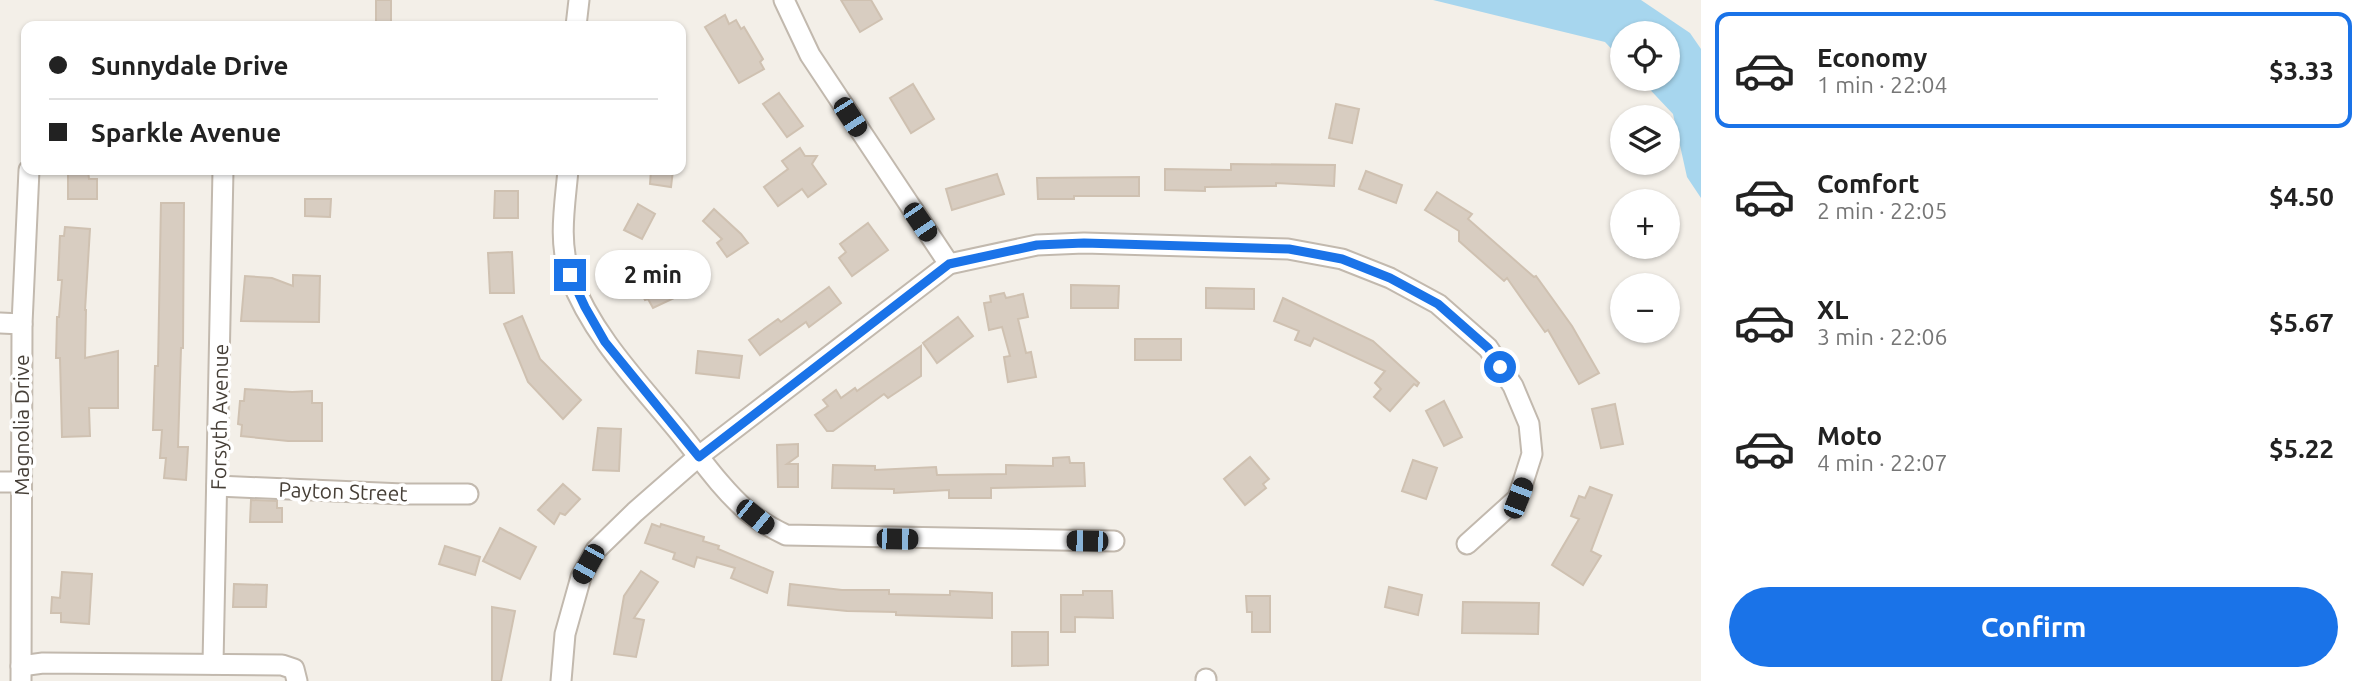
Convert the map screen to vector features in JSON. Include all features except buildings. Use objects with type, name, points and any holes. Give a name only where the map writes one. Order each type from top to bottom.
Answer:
[{"type":"street","points":[[577,21],[579,0]]},
{"type":"street","points":[[784,0],[810,55],[949,264]]},
{"type":"street","name":"Magnolia Drive","points":[[21,674],[22,324],[29,175]]},
{"type":"street","name":"Forsyth Avenue","points":[[213,664],[223,175]]},
{"type":"street","points":[[568,175],[562,238],[570,275],[585,307],[605,342],[699,457],[744,508],[766,527],[786,535],[1114,541]]},
{"type":"street","points":[[561,681],[561,662],[571,607],[581,577],[596,550],[635,512],[699,457],[949,264],[1037,245],[1084,243],[1289,249],[1342,259],[1402,284],[1438,304],[1488,348],[1513,386],[1529,424],[1532,454],[1518,498],[1467,544]]},
{"type":"street","points":[[0,323],[22,324]]},
{"type":"street","points":[[0,482],[20,482]]},
{"type":"street","name":"Payton Street","points":[[217,486],[468,494]]},
{"type":"street","points":[[21,674],[43,663],[282,665],[295,675]]},
{"type":"water","points":[[1433,0],[1641,0],[1672,21],[1610,21],[1610,47],[1605,42]]},
{"type":"water","points":[[1680,26],[1690,33],[1701,49],[1701,198],[1687,177],[1680,146],[1680,105],[1665,105],[1651,91],[1680,91]]},
{"type":"route","points":[[570,275],[605,342],[699,457],[949,264],[1037,245],[1084,243],[1289,249],[1342,259],[1390,278],[1438,304],[1488,348],[1500,367]]}]
